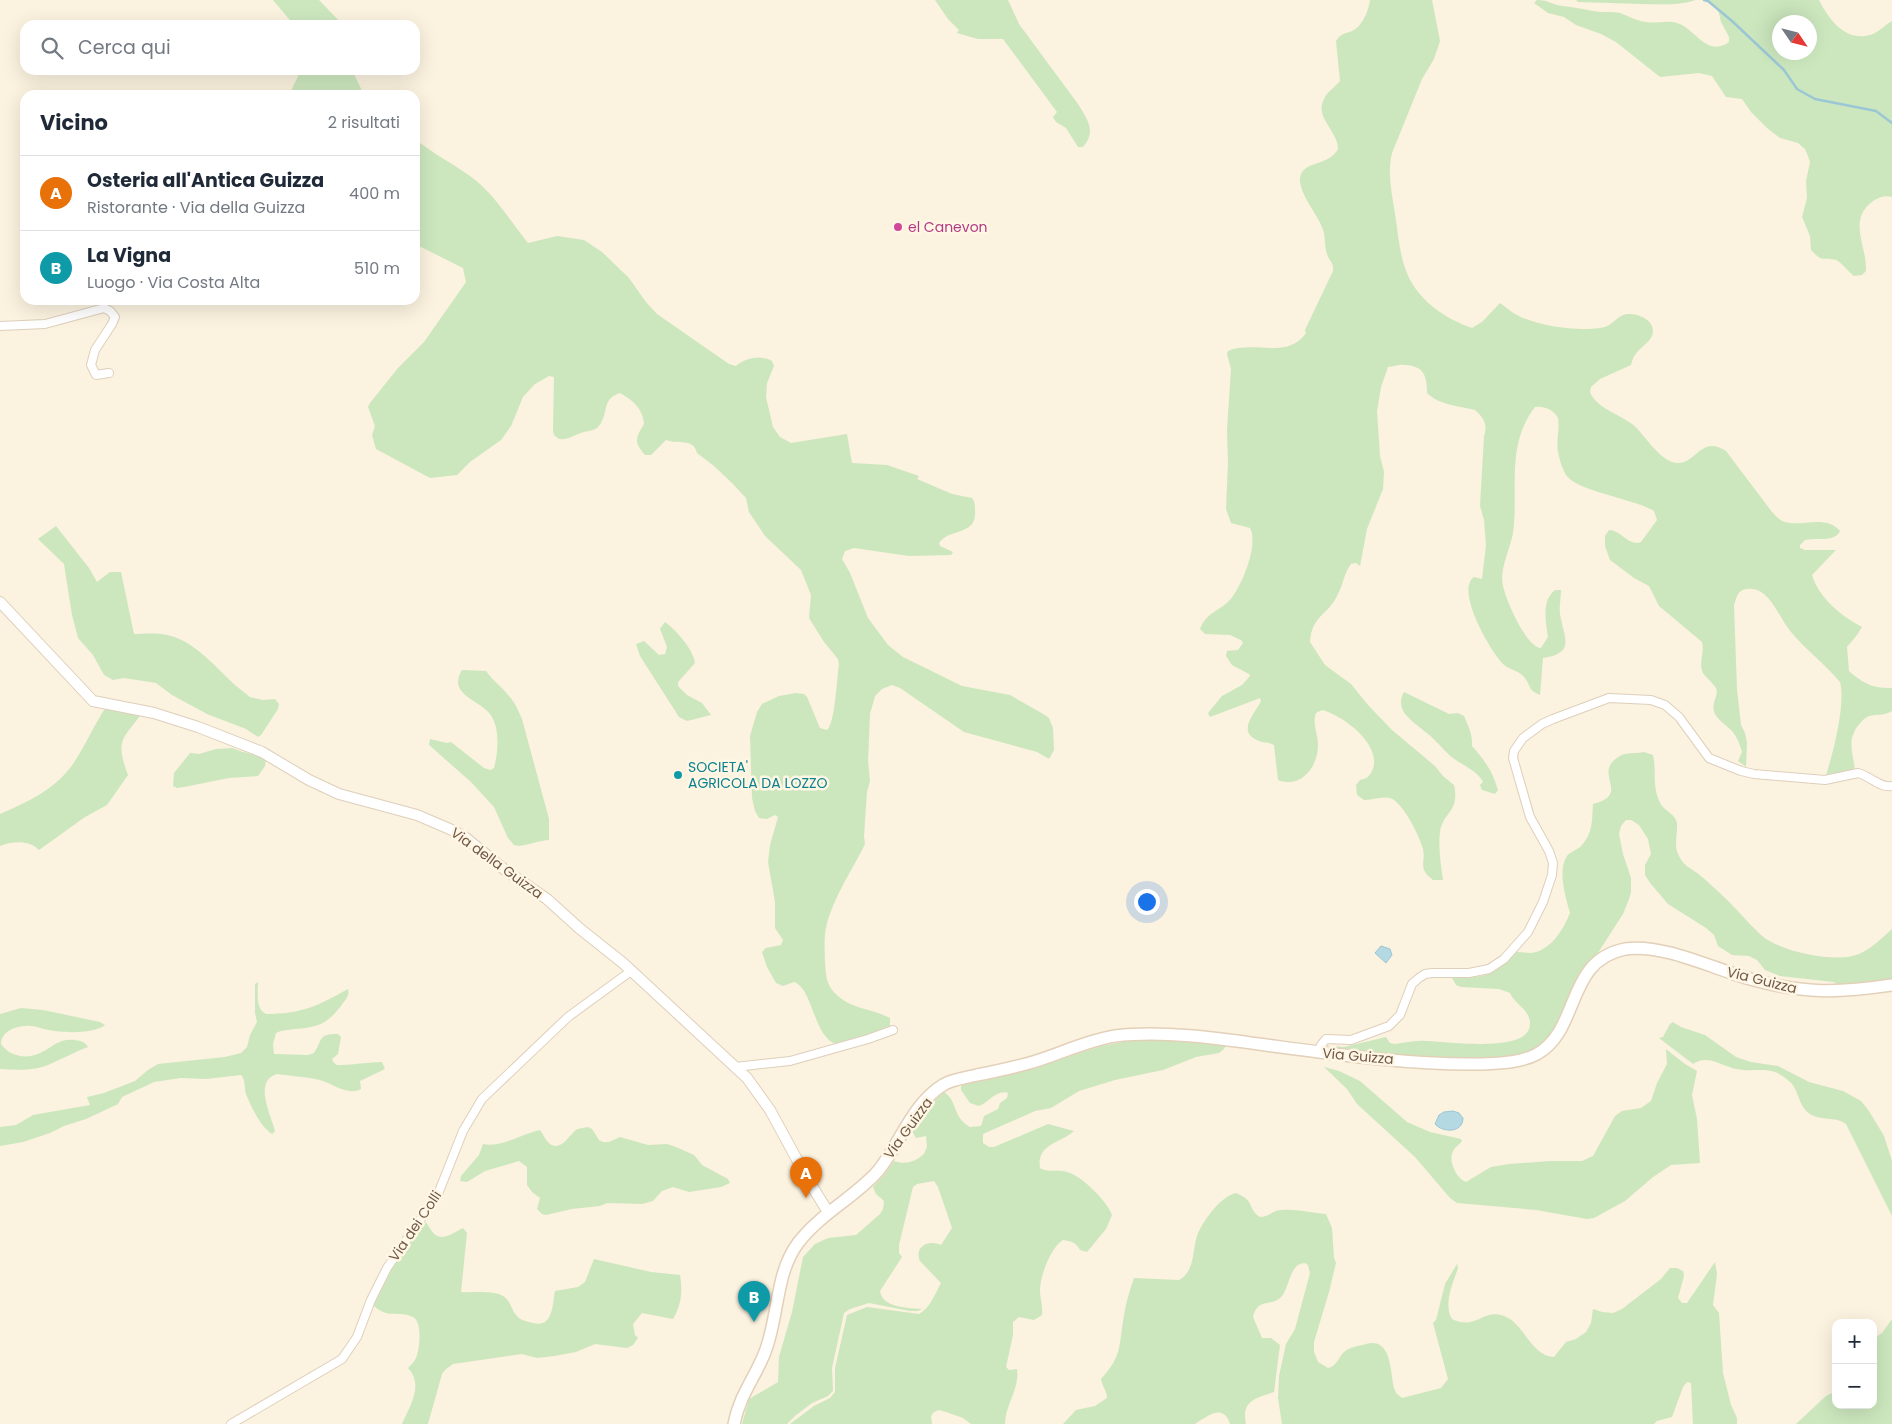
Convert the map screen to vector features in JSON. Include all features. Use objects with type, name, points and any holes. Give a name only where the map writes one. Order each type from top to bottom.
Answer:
[{"type":"main road","name":"Via Guizza","points":[[734,1424],[742,1396],[760,1364],[768,1343],[786,1266],[799,1242],[828,1212],[861,1187],[878,1171],[914,1115],[944,1084],[1028,1063],[1098,1040],[1118,1036],[1183,1036],[1428,1063],[1480,1064],[1513,1062],[1539,1053],[1558,1035],[1579,986],[1587,972],[1598,960],[1622,950],[1635,948],[1659,951],[1753,980],[1795,990],[1837,992],[1892,985]]},
{"type":"street","points":[[0,326],[45,324],[104,308],[115,317],[95,350],[91,365],[96,375],[109,374]]},
{"type":"street","name":"Via della Guizza","points":[[0,602],[93,701],[154,713],[198,727],[262,752],[309,780],[339,794],[417,815],[452,830],[478,847],[504,870],[547,899],[631,971],[747,1078],[770,1110],[828,1212]]},
{"type":"street","points":[[1318,1052],[1326,1039],[1351,1040],[1389,1026],[1400,1015],[1412,984],[1424,974],[1478,972],[1489,969],[1504,959],[1528,932],[1543,902],[1552,875],[1552,863],[1549,851],[1530,817],[1513,758],[1518,745],[1542,724],[1609,698],[1651,700],[1665,705],[1679,717],[1709,758],[1741,771],[1754,774],[1825,780],[1858,773],[1864,774],[1884,786],[1892,786]]},
{"type":"street","name":"Via dei Colli","points":[[231,1424],[342,1359],[357,1337],[371,1300],[387,1268],[438,1194],[460,1137],[482,1100],[568,1018],[631,971]]},
{"type":"street","points":[[735,1067],[790,1060],[868,1039],[893,1030]]},
{"type":"green space","points":[[273,0],[319,0],[338,20],[290,20]]},
{"type":"green space","points":[[935,0],[1008,0],[1019,24],[1078,104],[1087,120],[1090,130],[1083,147],[1078,147],[1066,128],[1056,122],[1053,117],[1057,112],[1003,39],[978,39],[957,33],[959,30],[948,19]]},
{"type":"green space","points":[[1370,0],[1432,0],[1440,41],[1434,59],[1422,79],[1392,153],[1390,169],[1390,184],[1403,262],[1416,289],[1431,306],[1441,313],[1472,328],[1482,322],[1500,303],[1522,318],[1565,328],[1586,329],[1605,327],[1627,314],[1644,318],[1650,323],[1653,331],[1649,341],[1634,356],[1631,365],[1600,379],[1591,387],[1590,392],[1593,398],[1608,410],[1632,424],[1659,453],[1671,462],[1684,462],[1705,448],[1711,446],[1718,447],[1726,451],[1778,518],[1792,523],[1828,523],[1840,531],[1834,537],[1805,540],[1800,545],[1800,548],[1805,550],[1836,550],[1812,575],[1825,599],[1839,612],[1862,627],[1847,647],[1849,671],[1869,684],[1892,688],[1892,711],[1886,714],[1867,717],[1854,732],[1851,743],[1855,770],[1826,775],[1840,715],[1840,682],[1791,632],[1768,598],[1755,589],[1744,589],[1739,592],[1734,606],[1737,689],[1741,725],[1747,743],[1746,767],[1738,761],[1742,752],[1738,741],[1732,731],[1714,711],[1717,691],[1703,673],[1701,661],[1702,642],[1659,606],[1649,586],[1634,578],[1610,560],[1605,546],[1605,536],[1609,530],[1633,542],[1641,542],[1657,520],[1654,511],[1581,486],[1572,481],[1566,475],[1559,458],[1557,446],[1558,418],[1551,410],[1538,407],[1535,407],[1526,422],[1516,452],[1513,533],[1502,573],[1505,593],[1517,622],[1529,640],[1535,646],[1541,648],[1548,637],[1545,612],[1548,600],[1555,590],[1561,590],[1560,614],[1565,637],[1564,648],[1553,656],[1543,658],[1540,695],[1533,691],[1519,672],[1508,668],[1497,657],[1483,634],[1471,607],[1469,584],[1474,577],[1482,579],[1486,545],[1484,520],[1480,506],[1486,428],[1484,422],[1475,410],[1432,397],[1427,393],[1423,373],[1416,367],[1403,365],[1388,367],[1381,387],[1377,411],[1380,456],[1384,472],[1383,489],[1367,529],[1360,566],[1356,563],[1351,564],[1339,592],[1314,626],[1310,642],[1325,665],[1351,684],[1392,730],[1435,766],[1454,785],[1455,801],[1444,820],[1439,838],[1443,880],[1433,880],[1425,872],[1423,849],[1415,829],[1395,801],[1384,797],[1364,800],[1357,795],[1356,785],[1360,780],[1370,775],[1374,761],[1367,742],[1340,718],[1322,710],[1316,713],[1318,745],[1315,761],[1307,774],[1301,779],[1286,782],[1278,780],[1274,745],[1259,741],[1249,733],[1249,723],[1261,701],[1260,698],[1210,717],[1208,713],[1222,696],[1242,685],[1250,676],[1232,665],[1226,656],[1227,651],[1238,650],[1243,643],[1241,640],[1230,635],[1205,634],[1200,629],[1206,619],[1226,604],[1235,594],[1248,565],[1252,544],[1250,528],[1231,523],[1226,509],[1227,430],[1231,369],[1227,354],[1228,351],[1238,348],[1280,348],[1290,346],[1299,341],[1306,333],[1305,330],[1333,271],[1333,266],[1326,251],[1323,230],[1304,194],[1300,180],[1304,170],[1329,158],[1338,149],[1337,142],[1324,118],[1322,106],[1327,94],[1340,81],[1336,41],[1341,35],[1359,26],[1367,13]]},
{"type":"green space","points":[[1537,0],[1541,0],[1596,12],[1620,13],[1636,20],[1676,23],[1686,28],[1703,42],[1715,47],[1729,42],[1729,37],[1721,22],[1718,9],[1707,0],[1819,0],[1828,15],[1840,28],[1855,36],[1873,34],[1892,21],[1892,197],[1882,197],[1873,201],[1865,208],[1861,216],[1860,233],[1866,261],[1866,271],[1862,275],[1854,276],[1838,261],[1820,258],[1811,250],[1810,236],[1802,217],[1807,198],[1806,181],[1810,162],[1805,149],[1798,143],[1780,138],[1767,128],[1751,112],[1742,99],[1726,97],[1712,76],[1699,73],[1660,77],[1616,42],[1576,25],[1564,17],[1548,13],[1534,3]]},
{"type":"green space","points":[[1576,0],[1696,0],[1662,4],[1578,2]]},
{"type":"green space","points":[[299,75],[354,75],[362,90],[291,90]]},
{"type":"green space","points":[[420,143],[479,183],[528,243],[557,236],[584,240],[602,252],[629,278],[657,314],[729,364],[736,366],[754,358],[772,361],[774,366],[767,383],[766,397],[773,427],[780,437],[791,443],[847,434],[852,463],[887,465],[919,476],[917,479],[952,494],[972,498],[974,501],[974,519],[972,524],[962,531],[944,538],[939,543],[940,546],[953,552],[951,555],[909,556],[854,548],[845,551],[842,559],[850,573],[868,618],[888,645],[903,657],[962,686],[1010,695],[1045,715],[1049,718],[1053,728],[1054,750],[1049,759],[1037,752],[964,732],[900,688],[892,685],[882,689],[875,696],[870,714],[868,761],[870,781],[867,792],[865,844],[841,888],[831,912],[825,935],[825,962],[829,985],[838,996],[850,1004],[890,1018],[890,1027],[881,1033],[839,1045],[830,1041],[819,1026],[808,999],[800,986],[794,982],[783,986],[776,983],[767,967],[762,952],[766,948],[781,945],[783,940],[775,928],[775,902],[768,862],[770,845],[778,817],[775,815],[767,819],[759,818],[755,811],[752,798],[750,736],[757,712],[762,704],[779,696],[796,693],[804,694],[807,697],[820,728],[827,730],[830,726],[834,710],[839,664],[838,659],[824,642],[809,618],[811,595],[801,570],[765,536],[749,512],[746,498],[714,466],[697,453],[695,448],[689,443],[666,440],[651,455],[645,455],[637,443],[637,437],[644,424],[642,414],[633,402],[620,393],[610,399],[601,423],[597,428],[568,438],[559,439],[554,435],[553,431],[554,377],[549,376],[535,384],[523,397],[511,426],[501,440],[470,462],[457,475],[430,478],[376,449],[372,435],[375,426],[368,407],[398,368],[424,342],[466,282],[463,268],[420,246]]},
{"type":"green space","points":[[56,526],[89,568],[97,582],[110,572],[121,572],[134,634],[161,634],[186,642],[206,657],[250,697],[263,700],[275,699],[279,704],[278,709],[261,735],[258,737],[246,729],[207,714],[172,695],[156,683],[124,678],[113,680],[104,675],[93,655],[78,638],[72,615],[64,564],[38,539]]},
{"type":"green space","points":[[665,622],[684,641],[694,658],[695,663],[678,682],[678,686],[687,695],[702,703],[711,715],[687,721],[679,717],[640,656],[636,644],[644,641],[659,655],[665,654],[667,647],[660,629]]},
{"type":"green space","points":[[462,670],[486,671],[516,706],[522,719],[549,819],[549,840],[514,845],[508,838],[494,807],[471,782],[429,745],[430,739],[447,743],[451,742],[484,768],[490,770],[494,768],[497,742],[495,723],[487,711],[462,692],[458,679]]},
{"type":"green space","points":[[1404,692],[1449,714],[1458,713],[1464,716],[1471,734],[1472,746],[1488,766],[1496,783],[1498,790],[1495,794],[1482,790],[1480,785],[1483,782],[1481,778],[1470,768],[1453,758],[1407,716],[1401,705]]},
{"type":"green space","points":[[106,707],[143,712],[126,735],[121,747],[128,775],[107,805],[85,817],[39,850],[31,844],[21,842],[0,846],[0,814],[42,793],[68,771]]},
{"type":"green space","points":[[233,748],[266,759],[265,766],[258,776],[229,778],[177,788],[173,786],[174,773],[190,753],[199,754],[216,749]]},
{"type":"green space","points":[[1644,752],[1653,755],[1655,787],[1659,800],[1662,806],[1676,820],[1676,848],[1681,860],[1721,894],[1761,935],[1769,941],[1793,951],[1836,958],[1849,957],[1863,952],[1892,929],[1892,982],[1843,989],[1834,982],[1780,976],[1765,970],[1757,960],[1749,956],[1732,955],[1718,946],[1714,935],[1706,928],[1668,904],[1651,884],[1645,875],[1645,865],[1651,854],[1648,839],[1639,825],[1631,820],[1626,820],[1621,826],[1619,834],[1631,878],[1629,899],[1623,914],[1596,956],[1582,984],[1546,1045],[1517,1057],[1457,1059],[1400,1057],[1332,1048],[1333,1046],[1344,1047],[1386,1037],[1390,1043],[1395,1044],[1414,1041],[1466,1044],[1501,1043],[1515,1040],[1526,1034],[1530,1020],[1526,1012],[1510,993],[1499,989],[1461,987],[1456,985],[1452,978],[1488,974],[1502,966],[1516,952],[1536,952],[1542,950],[1553,941],[1565,925],[1570,913],[1562,877],[1564,862],[1567,856],[1580,847],[1588,836],[1593,804],[1604,800],[1610,795],[1609,769],[1612,763],[1622,755]]},
{"type":"green space","points":[[258,982],[260,1008],[266,1014],[278,1014],[309,1008],[348,989],[346,1000],[326,1021],[316,1026],[276,1033],[273,1044],[274,1054],[308,1055],[314,1053],[324,1036],[338,1034],[341,1037],[338,1054],[332,1059],[335,1064],[382,1062],[385,1069],[360,1081],[361,1089],[356,1091],[346,1090],[310,1078],[277,1074],[270,1078],[266,1084],[265,1091],[275,1131],[272,1134],[260,1122],[254,1111],[246,1094],[241,1075],[206,1079],[181,1078],[154,1082],[122,1097],[118,1104],[86,1119],[23,1142],[0,1146],[0,1127],[16,1125],[33,1115],[90,1105],[87,1097],[104,1093],[135,1081],[158,1064],[225,1057],[241,1053],[247,1047],[250,1035],[257,1022],[255,1013],[255,984]]},
{"type":"green space","points":[[21,1008],[43,1010],[100,1022],[105,1025],[94,1030],[78,1032],[46,1030],[29,1026],[13,1029],[3,1036],[1,1044],[8,1051],[18,1056],[35,1055],[65,1040],[81,1041],[88,1047],[42,1067],[24,1070],[0,1069],[0,1014]]},
{"type":"green space","points":[[1673,1022],[1681,1027],[1705,1035],[1736,1057],[1751,1062],[1778,1066],[1809,1082],[1843,1091],[1861,1101],[1884,1136],[1892,1161],[1892,1216],[1846,1124],[1810,1114],[1803,1107],[1793,1085],[1777,1073],[1764,1070],[1730,1068],[1709,1060],[1693,1064],[1659,1038],[1663,1037]]},
{"type":"green space","points":[[1134,1040],[1204,1041],[1227,1044],[1219,1053],[1196,1057],[1163,1070],[1115,1080],[1079,1091],[1051,1108],[1035,1111],[983,1134],[983,1143],[989,1147],[994,1147],[1048,1124],[1074,1131],[1046,1149],[1040,1160],[1040,1168],[1073,1174],[1086,1183],[1099,1196],[1112,1215],[1106,1229],[1087,1252],[1080,1250],[1069,1241],[1063,1240],[1054,1249],[1047,1262],[1040,1284],[1042,1315],[1034,1320],[1019,1317],[1013,1322],[1013,1335],[1006,1367],[1009,1370],[1017,1369],[1017,1376],[1005,1424],[971,1424],[963,1418],[939,1410],[931,1416],[932,1424],[790,1424],[814,1406],[830,1398],[835,1392],[835,1368],[847,1315],[867,1307],[919,1314],[932,1300],[941,1283],[920,1261],[919,1252],[927,1244],[936,1243],[941,1245],[952,1228],[938,1187],[934,1181],[917,1184],[913,1187],[899,1245],[899,1253],[902,1257],[880,1291],[882,1297],[891,1304],[922,1309],[910,1311],[869,1303],[850,1309],[844,1313],[832,1368],[833,1391],[828,1396],[812,1403],[787,1424],[742,1424],[749,1399],[778,1382],[779,1357],[792,1312],[803,1257],[815,1244],[828,1238],[856,1235],[880,1214],[884,1201],[876,1194],[873,1187],[894,1161],[910,1162],[924,1154],[927,1147],[926,1136],[916,1138],[912,1131],[925,1110],[944,1092],[951,1100],[960,1119],[964,1123],[970,1127],[981,1126],[984,1116],[998,1109],[1000,1103],[1007,1098],[1008,1093],[997,1094],[979,1106],[970,1103],[961,1090],[961,1086],[966,1082],[1043,1065],[1101,1046]]},
{"type":"green space","points":[[1666,1049],[1697,1071],[1692,1095],[1697,1119],[1700,1163],[1671,1165],[1653,1177],[1625,1201],[1594,1218],[1587,1219],[1536,1210],[1457,1203],[1450,1198],[1415,1157],[1357,1104],[1347,1089],[1324,1067],[1339,1071],[1360,1081],[1407,1122],[1430,1132],[1461,1139],[1462,1141],[1455,1148],[1451,1158],[1457,1174],[1466,1182],[1491,1167],[1550,1161],[1582,1161],[1593,1156],[1615,1116],[1622,1111],[1641,1108],[1651,1101],[1657,1083],[1667,1064]]},
{"type":"green space","points":[[588,1127],[603,1142],[609,1142],[620,1137],[648,1145],[667,1144],[676,1147],[694,1155],[702,1165],[728,1179],[730,1183],[721,1187],[689,1192],[673,1187],[662,1191],[653,1201],[642,1204],[607,1203],[600,1206],[572,1209],[546,1215],[537,1209],[540,1198],[527,1185],[527,1167],[519,1161],[485,1171],[467,1182],[460,1181],[461,1176],[479,1155],[483,1144],[497,1144],[540,1130],[547,1141],[555,1146],[563,1143],[576,1130]]},
{"type":"green space","points":[[1236,1193],[1249,1202],[1260,1217],[1282,1210],[1326,1214],[1332,1228],[1336,1263],[1314,1342],[1314,1352],[1318,1362],[1328,1368],[1333,1366],[1344,1352],[1349,1349],[1375,1343],[1381,1346],[1388,1357],[1394,1388],[1396,1393],[1402,1398],[1441,1388],[1448,1379],[1433,1323],[1436,1320],[1445,1284],[1457,1264],[1458,1268],[1448,1307],[1452,1319],[1467,1322],[1490,1315],[1504,1316],[1517,1325],[1539,1351],[1554,1357],[1566,1342],[1576,1339],[1586,1332],[1591,1323],[1593,1309],[1613,1313],[1622,1309],[1661,1279],[1670,1268],[1677,1268],[1683,1271],[1684,1276],[1678,1298],[1682,1303],[1687,1303],[1715,1262],[1717,1274],[1713,1305],[1719,1313],[1723,1373],[1731,1405],[1737,1418],[1737,1424],[1693,1424],[1691,1383],[1687,1382],[1683,1387],[1672,1417],[1657,1421],[1654,1424],[1282,1424],[1278,1398],[1279,1376],[1286,1344],[1295,1329],[1310,1273],[1308,1265],[1305,1263],[1300,1264],[1293,1271],[1282,1296],[1274,1301],[1262,1304],[1255,1311],[1253,1317],[1262,1338],[1271,1338],[1280,1345],[1274,1392],[1255,1399],[1248,1405],[1245,1416],[1246,1424],[1230,1424],[1223,1414],[1215,1413],[1195,1424],[1063,1424],[1076,1410],[1095,1406],[1107,1398],[1101,1379],[1108,1371],[1118,1352],[1125,1310],[1134,1278],[1179,1280],[1184,1276],[1191,1265],[1196,1239],[1204,1222],[1219,1204],[1230,1195]]},
{"type":"green space","points":[[426,1222],[434,1234],[438,1236],[446,1236],[463,1228],[467,1233],[461,1292],[499,1294],[508,1300],[514,1313],[525,1321],[537,1324],[547,1320],[552,1310],[555,1291],[578,1287],[585,1282],[594,1259],[651,1272],[680,1275],[680,1304],[673,1319],[642,1313],[633,1324],[635,1335],[638,1338],[633,1345],[627,1348],[595,1344],[576,1352],[554,1356],[537,1358],[522,1354],[453,1364],[442,1374],[428,1424],[402,1424],[414,1396],[415,1381],[408,1368],[415,1360],[418,1351],[420,1334],[418,1324],[413,1317],[403,1314],[389,1314],[378,1310],[373,1305],[394,1264]]},
{"type":"green space","points":[[1892,1319],[1892,1424],[1796,1424],[1826,1396],[1832,1393],[1832,1409],[1877,1409],[1877,1336],[1882,1333]]},
{"type":"water","points":[[1381,946],[1390,949],[1392,955],[1386,963],[1375,953]]},
{"type":"water","points":[[1453,1111],[1459,1113],[1463,1118],[1460,1127],[1447,1130],[1435,1124],[1439,1115],[1444,1112]]},
{"type":"waterway","points":[[1704,0],[1708,1],[1732,21],[1784,70],[1797,89],[1815,99],[1876,111],[1892,123]]},
{"type":"place","name":"el Canevon","points":[[898,227]]},
{"type":"place","name":"SOCIETA' AGRICOLA DA LOZZO","points":[[678,775]]},
{"type":"place","name":"Osteria all'Antica Guizza","points":[[806,1198]]},
{"type":"place","name":"La Vigna","points":[[754,1322]]}]
